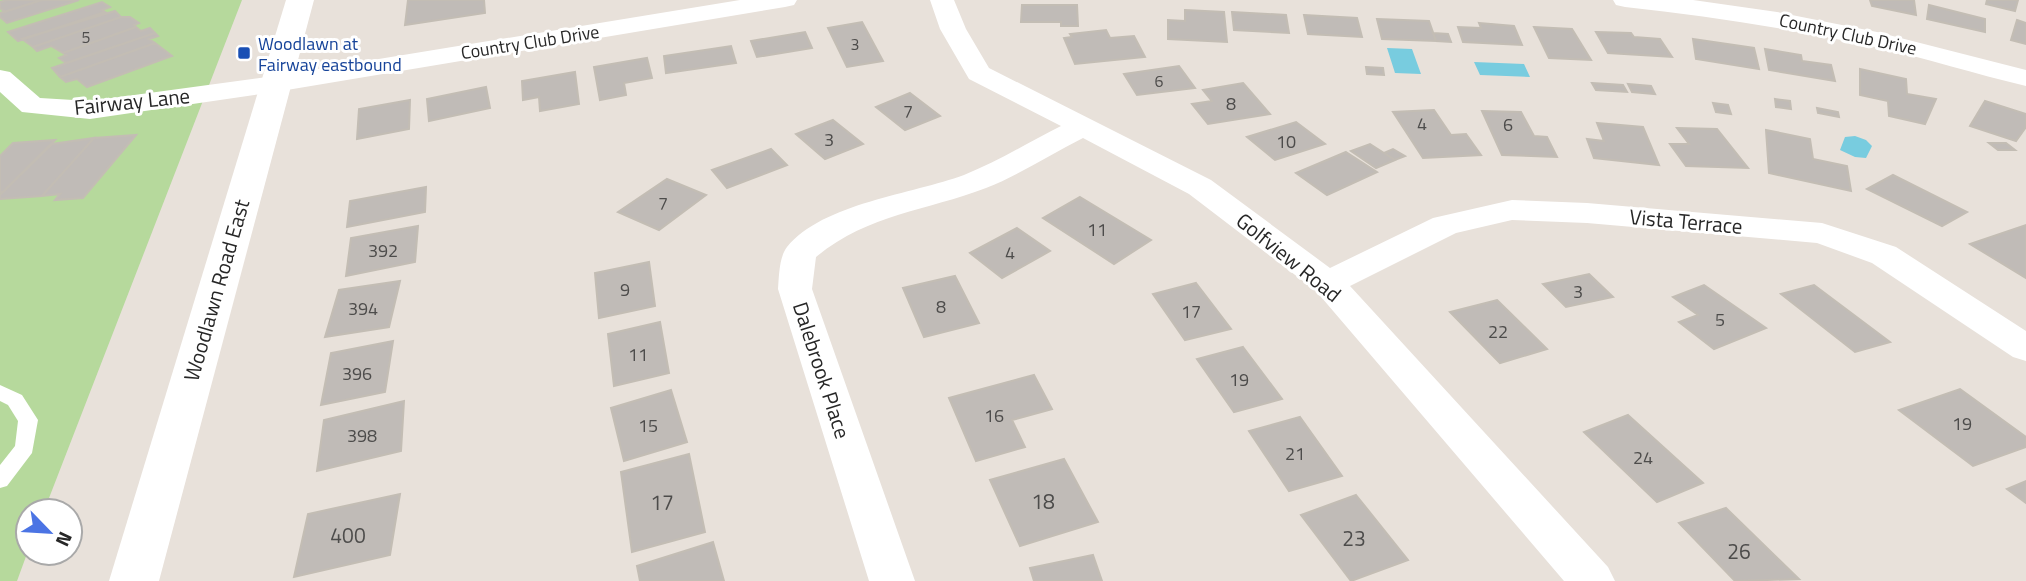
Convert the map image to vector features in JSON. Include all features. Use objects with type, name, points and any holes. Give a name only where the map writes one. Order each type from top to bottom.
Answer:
[{"type":"main road","name":"Woodlawn Road East","points":[[134,581],[300,0]]},
{"type":"street","name":"Country Club Drive","points":[[275,84],[785,0]]},
{"type":"street","name":"Golfview Road","points":[[943,0],[953,29],[979,73],[1200,187],[1328,283],[1592,581]]},
{"type":"street","name":"Country Club Drive","points":[[1625,0],[1777,9],[1869,37],[2026,78]]},
{"type":"street","name":"Fairway Lane","points":[[0,78],[32,106],[90,110],[275,84]]},
{"type":"street","name":"Dalebrook Place","points":[[892,581],[795,289],[800,253],[826,232],[864,214],[976,181],[1082,127]]},
{"type":"street","name":"Vista Terrace","points":[[1328,283],[1445,225],[1512,211],[1587,213],[1822,233],[1884,255],[2026,348]]},
{"type":"lane","points":[[0,392],[15,400],[28,420],[25,448],[0,480]]},
{"type":"green space","points":[[0,0],[242,0],[49,497],[14,497],[14,567],[22,567],[17,581],[0,581]]},
{"type":"water","points":[[1387,48],[1412,49],[1421,74],[1395,73]]},
{"type":"water","points":[[1474,62],[1524,64],[1530,77],[1480,75]]},
{"type":"water","points":[[1855,136],[1866,140],[1872,146],[1866,158],[1855,157],[1840,150],[1845,137]]},
{"type":"building","points":[[42,0],[5,12],[0,8],[0,2]]},
{"type":"building","points":[[42,0],[79,0],[7,23],[0,17],[0,13]]},
{"type":"building","points":[[408,0],[484,0],[485,13],[405,25]]},
{"type":"building","points":[[1870,0],[1914,0],[1916,15],[1872,6]]},
{"type":"building","points":[[1987,0],[2018,0],[2015,11],[1986,4]]},
{"type":"building","points":[[102,2],[110,7],[102,10],[105,12],[18,41],[8,32]]},
{"type":"building","points":[[1022,5],[1077,5],[1078,26],[1061,26],[1061,22],[1021,22]]},
{"type":"building","points":[[1929,5],[1985,19],[1985,32],[1927,19]]},
{"type":"building","points":[[1185,10],[1224,12],[1227,42],[1168,39],[1168,20],[1185,21]]},
{"type":"building","points":[[115,11],[121,17],[33,47],[22,39]]},
{"type":"building","points":[[1232,12],[1286,15],[1289,33],[1234,30]]},
{"type":"building","points":[[1304,15],[1357,18],[1362,37],[1308,34]]},
{"type":"building","points":[[121,17],[130,17],[139,23],[134,25],[136,27],[63,53],[51,46],[37,51],[33,47]]},
{"type":"building","points":[[1377,19],[1429,21],[1436,41],[1382,39]]},
{"type":"building","points":[[2017,20],[2026,23],[2026,44],[2011,40]]},
{"type":"building","points":[[862,22],[883,61],[847,67],[828,28]]},
{"type":"building","points":[[1479,23],[1514,26],[1522,45],[1463,42],[1458,27],[1481,28]]},
{"type":"building","points":[[136,27],[141,31],[150,28],[155,33],[66,63],[59,58],[66,55],[63,53]]},
{"type":"building","points":[[1534,27],[1572,29],[1591,60],[1549,58]]},
{"type":"building","points":[[1106,30],[1110,38],[1134,36],[1145,57],[1075,64],[1064,38],[1072,37],[1070,34]]},
{"type":"building","points":[[805,32],[812,48],[757,57],[751,41]]},
{"type":"building","points":[[1596,32],[1631,33],[1634,37],[1660,39],[1672,57],[1608,53]]},
{"type":"building","points":[[155,33],[158,36],[149,39],[155,43],[60,77],[52,68]]},
{"type":"building","points":[[1433,33],[1448,34],[1451,42],[1436,41]]},
{"type":"building","points":[[1693,39],[1754,48],[1759,69],[1696,59]]},
{"type":"building","points":[[155,43],[172,56],[87,87],[77,79],[66,82],[60,77]]},
{"type":"building","points":[[731,46],[736,63],[666,73],[664,56]]},
{"type":"building","points":[[1765,49],[1801,55],[1802,61],[1831,65],[1835,81],[1769,70]]},
{"type":"building","points":[[647,58],[652,78],[624,83],[626,95],[600,100],[594,67]]},
{"type":"building","points":[[1179,66],[1195,88],[1137,95],[1124,74]]},
{"type":"building","points":[[1366,67],[1383,68],[1384,75],[1367,74]]},
{"type":"building","points":[[1860,69],[1906,79],[1907,94],[1936,99],[1925,124],[1889,116],[1888,101],[1860,95]]},
{"type":"building","points":[[575,72],[579,104],[540,111],[539,97],[523,100],[522,81]]},
{"type":"building","points":[[1243,83],[1270,114],[1208,124],[1192,104],[1212,101],[1203,90]]},
{"type":"building","points":[[1592,83],[1623,85],[1627,92],[1596,90]]},
{"type":"building","points":[[1628,84],[1651,86],[1655,94],[1632,92]]},
{"type":"building","points":[[486,87],[490,108],[429,121],[427,99]]},
{"type":"building","points":[[910,93],[940,116],[905,130],[876,107]]},
{"type":"building","points":[[1775,99],[1790,101],[1791,109],[1776,107]]},
{"type":"building","points":[[410,100],[409,129],[357,139],[359,109]]},
{"type":"building","points":[[1985,101],[2026,114],[2026,127],[2016,141],[1970,126]]},
{"type":"building","points":[[1713,103],[1728,105],[1731,114],[1716,112]]},
{"type":"building","points":[[1817,108],[1838,112],[1839,117],[1818,113]]},
{"type":"building","points":[[1434,110],[1451,135],[1466,134],[1481,155],[1423,158],[1393,112]]},
{"type":"building","points":[[1482,111],[1521,112],[1534,136],[1547,137],[1557,157],[1502,155]]},
{"type":"building","points":[[833,120],[863,144],[825,159],[796,134]]},
{"type":"building","points":[[1296,122],[1325,144],[1275,160],[1247,137]]},
{"type":"building","points":[[1597,123],[1643,127],[1659,165],[1594,158],[1587,139],[1604,141]]},
{"type":"building","points":[[1677,128],[1717,129],[1748,168],[1686,166],[1670,144],[1689,144]]},
{"type":"building","points":[[1766,130],[1810,139],[1813,159],[1847,166],[1851,191],[1769,173]]},
{"type":"building","points":[[136,135],[83,198],[55,200],[60,194],[42,196],[94,138]]},
{"type":"building","points":[[94,138],[42,196],[0,199],[0,195],[52,144]]},
{"type":"building","points":[[55,140],[0,192],[0,156],[13,143]]},
{"type":"building","points":[[1989,143],[2006,143],[2015,150],[1998,150]]},
{"type":"building","points":[[1370,144],[1395,160],[1376,168],[1351,151]]},
{"type":"building","points":[[771,149],[787,165],[727,188],[712,170]]},
{"type":"building","points":[[1393,149],[1405,156],[1395,160],[1384,153]]},
{"type":"building","points":[[1346,152],[1377,172],[1327,195],[1296,173]]},
{"type":"building","points":[[1893,175],[1967,212],[1942,226],[1867,189]]},
{"type":"building","points":[[667,179],[706,195],[659,230],[618,212]]},
{"type":"building","points":[[426,187],[425,212],[347,227],[350,201]]},
{"type":"building","points":[[1080,197],[1151,240],[1114,264],[1043,218]]},
{"type":"building","points":[[2026,225],[2026,278],[1970,244]]},
{"type":"building","points":[[418,226],[415,262],[346,276],[351,238]]},
{"type":"building","points":[[1017,228],[1050,251],[1002,278],[970,253]]},
{"type":"building","points":[[649,262],[655,306],[599,318],[595,273]]},
{"type":"building","points":[[1589,274],[1613,297],[1566,307],[1543,284]]},
{"type":"building","points":[[955,276],[979,323],[924,337],[903,288]]},
{"type":"building","points":[[400,281],[389,327],[325,337],[339,290]]},
{"type":"building","points":[[1196,283],[1231,329],[1185,340],[1153,294]]},
{"type":"building","points":[[1704,285],[1766,328],[1714,349],[1679,322],[1698,315],[1673,297]]},
{"type":"building","points":[[1814,285],[1890,342],[1855,352],[1781,294]]},
{"type":"building","points":[[1497,300],[1547,349],[1500,363],[1450,312]]},
{"type":"building","points":[[660,322],[669,373],[614,386],[608,334]]},
{"type":"building","points":[[393,341],[385,392],[321,405],[331,353]]},
{"type":"building","points":[[1243,347],[1282,399],[1234,412],[1197,359]]},
{"type":"building","points":[[1034,375],[1052,409],[1012,420],[1025,447],[976,461],[949,398]]},
{"type":"building","points":[[1960,389],[2026,437],[2026,447],[1973,466],[1899,410]]},
{"type":"building","points":[[671,390],[687,442],[624,461],[611,408]]},
{"type":"building","points":[[404,401],[401,451],[317,471],[324,420]]},
{"type":"building","points":[[1628,415],[1703,483],[1657,502],[1584,432]]},
{"type":"building","points":[[1300,417],[1342,476],[1289,491],[1249,431]]},
{"type":"building","points":[[689,454],[705,532],[632,552],[621,472]]},
{"type":"building","points":[[1064,459],[1098,522],[1020,546],[990,480]]},
{"type":"building","points":[[2026,481],[2026,503],[2007,489]]},
{"type":"building","points":[[400,494],[390,555],[294,577],[308,514]]},
{"type":"building","points":[[1356,495],[1408,560],[1351,581],[1301,515]]},
{"type":"building","points":[[1726,508],[1799,579],[1735,581],[1679,523]]},
{"type":"building","points":[[713,542],[724,581],[640,581],[637,566]]},
{"type":"building","points":[[1093,555],[1102,581],[1034,581],[1030,568]]},
{"type":"place","name":"Woodlawn at Fairway eastbound","points":[[244,53]]}]
